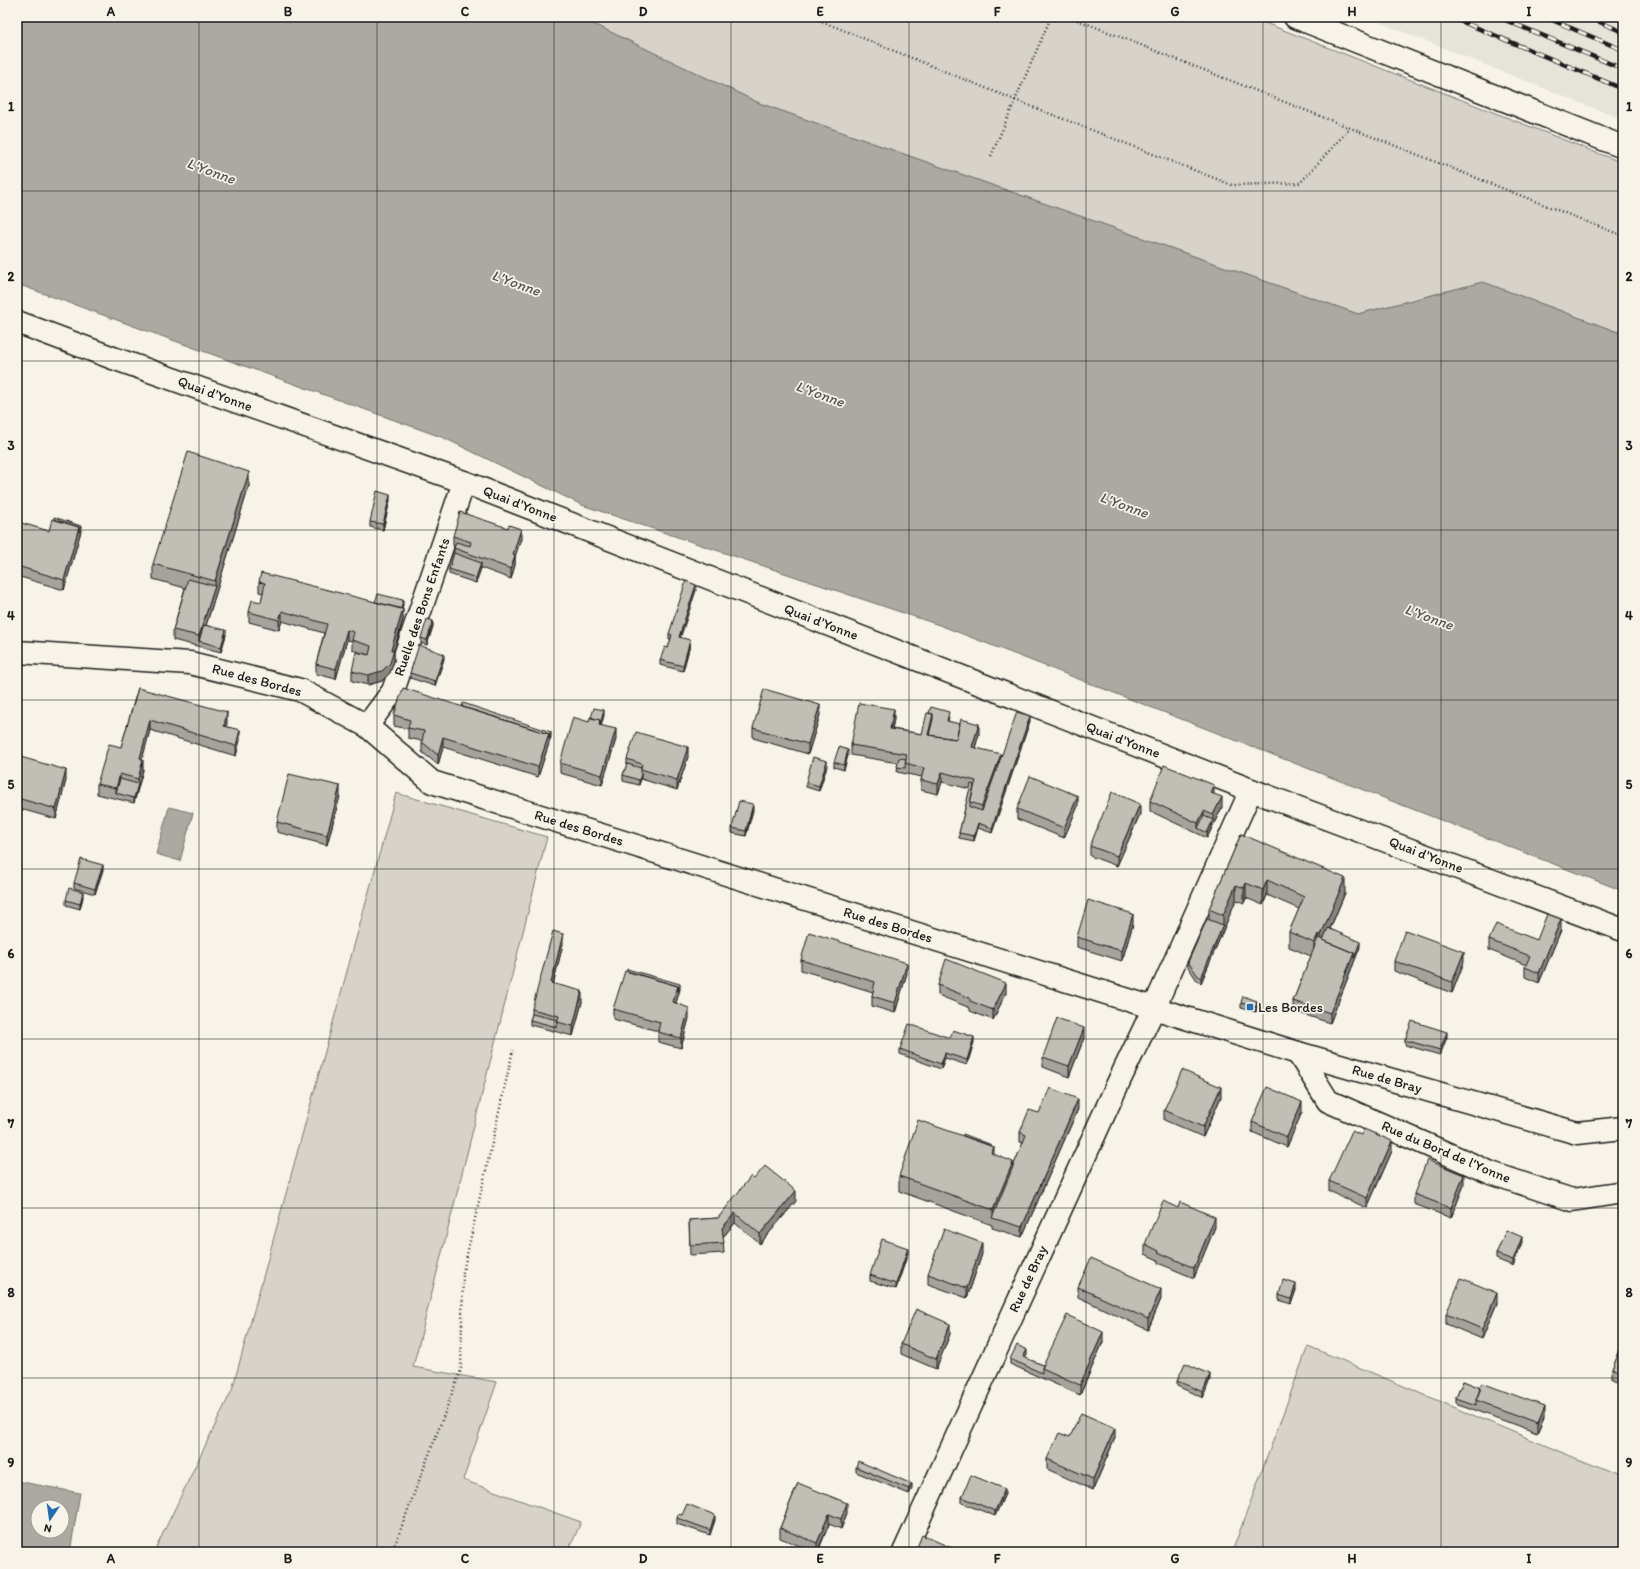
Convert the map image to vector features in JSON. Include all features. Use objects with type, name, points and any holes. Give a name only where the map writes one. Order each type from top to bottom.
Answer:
[{"type":"street","points":[[1295,17],[1623,146]]},
{"type":"street","name":"Quai d'Yonne","points":[[17,322],[464,482],[1251,790],[1623,930]]},
{"type":"street","name":"Ruelle des Bons Enfants","points":[[368,726],[394,691],[464,482]]},
{"type":"street","name":"Rue des Bordes","points":[[17,652],[190,663],[300,690],[368,726],[432,782],[1154,1008]]},
{"type":"street","name":"Rue de Bray","points":[[904,1552],[1120,1079],[1154,1008],[1251,790]]},
{"type":"street","name":"Rue de Bray","points":[[1154,1008],[1298,1053],[1577,1133],[1623,1128]]},
{"type":"street","name":"Rue du Bord de l'Yonne","points":[[1298,1053],[1328,1101],[1491,1173],[1572,1200],[1623,1192]]},
{"type":"path","points":[[811,17],[1015,100],[1232,185],[1300,184],[1350,128]]},
{"type":"path","points":[[991,156],[1051,17]]},
{"type":"path","points":[[1070,17],[1623,236]]},
{"type":"path","points":[[392,1552],[461,1370],[463,1272],[513,1050]]},
{"type":"shaded area","points":[[579,17],[1250,17],[1623,163],[1623,334],[1483,282],[1358,314],[759,103]]},
{"type":"shaded area","points":[[1366,17],[1623,17],[1623,120]]},
{"type":"shaded area","points":[[396,793],[547,837],[413,1367],[497,1382],[463,1480],[581,1522],[568,1552],[154,1552],[232,1390]]},
{"type":"shaded area","points":[[1308,1346],[1623,1478],[1623,1552],[1232,1552]]},
{"type":"water","name":"L'Yonne","points":[[17,17],[579,17],[759,103],[1358,314],[1483,282],[1623,334],[1623,891],[942,626],[582,505],[444,438],[17,284]]},
{"type":"water","points":[[169,807],[193,813],[180,861],[156,854]]},
{"type":"water","points":[[17,1481],[80,1493],[70,1552],[17,1552]]},
{"type":"building","points":[[188,452],[249,472],[215,581],[153,564]]},
{"type":"building","points":[[377,491],[390,495],[383,524],[370,522]]},
{"type":"building","points":[[460,512],[508,528],[509,525],[521,529],[513,554],[515,555],[511,569],[454,548],[456,542],[470,546],[471,542],[453,536]]},
{"type":"building","points":[[54,517],[81,526],[79,532],[79,527],[54,519]]},
{"type":"building","points":[[52,519],[79,527],[64,580],[17,566],[18,522],[49,531]]},
{"type":"building","points":[[454,553],[481,563],[476,578],[449,569]]},
{"type":"building","points":[[261,573],[403,609],[391,650],[394,650],[390,663],[382,671],[368,675],[352,671],[356,652],[369,655],[371,646],[352,640],[354,632],[347,630],[336,669],[316,664],[327,624],[282,611],[279,620],[249,612],[252,600],[261,602],[265,583],[259,582]]},
{"type":"building","points":[[188,579],[215,586],[199,636],[173,630]]},
{"type":"building","points":[[686,581],[696,585],[679,637],[690,640],[683,666],[660,660],[665,647],[668,648],[672,635],[669,634]]},
{"type":"building","points":[[378,594],[403,600],[401,609],[375,602]]},
{"type":"building","points":[[427,619],[433,621],[427,640],[421,638]]},
{"type":"building","points":[[204,625],[226,630],[221,647],[199,641]]},
{"type":"building","points":[[419,645],[444,654],[435,681],[410,673]]},
{"type":"building","points":[[138,688],[227,712],[224,726],[240,730],[236,746],[150,720],[140,758],[143,760],[138,779],[120,774],[116,788],[97,784],[109,744],[121,747]]},
{"type":"building","points":[[403,688],[549,734],[538,767],[443,737],[438,755],[422,742],[424,731],[408,728],[410,720],[394,715]]},
{"type":"building","points":[[764,689],[820,705],[808,744],[753,728]]},
{"type":"building","points":[[463,703],[551,732],[549,739],[549,734],[462,707]]},
{"type":"building","points":[[859,703],[894,709],[890,729],[922,734],[927,713],[933,714],[928,735],[956,739],[961,719],[979,724],[972,747],[1001,754],[982,806],[970,802],[976,781],[942,772],[938,784],[921,780],[924,768],[905,763],[907,754],[851,745]]},
{"type":"building","points":[[931,707],[949,712],[947,721],[960,724],[956,739],[929,735],[933,719],[933,714],[929,713]]},
{"type":"building","points":[[594,708],[604,710],[600,725],[600,720],[591,718]]},
{"type":"building","points":[[1017,712],[1030,716],[992,828],[978,823],[974,836],[959,833],[971,784],[974,785],[970,807],[982,811]]},
{"type":"building","points":[[573,717],[589,722],[590,717],[600,720],[599,725],[616,729],[602,775],[560,763]]},
{"type":"building","points":[[636,732],[688,747],[677,780],[641,769],[642,764],[627,759]]},
{"type":"building","points":[[839,747],[848,750],[844,765],[834,762]]},
{"type":"building","points":[[17,756],[66,770],[56,809],[17,798]]},
{"type":"building","points":[[813,757],[827,761],[819,786],[806,782]]},
{"type":"building","points":[[899,758],[906,759],[905,768],[897,767]]},
{"type":"building","points":[[627,764],[641,768],[639,780],[623,775]]},
{"type":"building","points":[[1164,765],[1214,785],[1211,793],[1222,797],[1213,815],[1204,811],[1198,823],[1150,801]]},
{"type":"building","points":[[289,774],[340,786],[327,835],[277,822]]},
{"type":"building","points":[[1030,776],[1078,796],[1064,828],[1017,809]]},
{"type":"building","points":[[120,779],[138,784],[134,798],[116,793]]},
{"type":"building","points":[[1112,792],[1140,804],[1117,856],[1090,846]]},
{"type":"building","points":[[739,801],[753,804],[746,831],[732,828]]},
{"type":"building","points":[[1204,816],[1213,820],[1207,833],[1198,828]]},
{"type":"building","points":[[1241,834],[1345,878],[1321,935],[1318,934],[1314,943],[1289,932],[1304,897],[1267,880],[1263,890],[1246,883],[1244,888],[1236,885],[1223,915],[1209,909]]},
{"type":"building","points":[[81,859],[103,865],[95,889],[74,883]]},
{"type":"building","points":[[69,888],[83,892],[80,904],[66,900]]},
{"type":"building","points":[[1088,900],[1133,914],[1122,951],[1077,937]]},
{"type":"building","points":[[1547,914],[1561,919],[1539,973],[1525,967],[1530,956],[1489,940],[1496,924],[1537,940]]},
{"type":"building","points":[[1207,919],[1223,925],[1201,978],[1188,962]]},
{"type":"building","points":[[1328,928],[1360,942],[1354,958],[1354,953],[1323,940]]},
{"type":"building","points":[[1405,930],[1464,952],[1452,982],[1394,961]]},
{"type":"building","points":[[553,931],[563,934],[551,983],[582,991],[573,1026],[557,1022],[559,1016],[532,1009]]},
{"type":"building","points":[[809,932],[907,963],[895,1003],[872,996],[875,982],[801,960]]},
{"type":"building","points":[[1318,938],[1354,953],[1330,1013],[1293,1001]]},
{"type":"building","points":[[946,959],[1006,983],[993,1010],[970,1001],[970,998],[938,985]]},
{"type":"building","points":[[627,969],[680,984],[678,991],[678,986],[627,971]]},
{"type":"building","points":[[625,971],[678,986],[673,1002],[689,1008],[681,1038],[658,1032],[660,1022],[613,1009]]},
{"type":"building","points":[[1243,996],[1257,1001],[1256,1007],[1241,1003]]},
{"type":"building","points":[[532,1014],[558,1020],[557,1027],[530,1020]]},
{"type":"building","points":[[1057,1018],[1084,1028],[1069,1066],[1043,1057]]},
{"type":"building","points":[[1412,1021],[1447,1032],[1440,1050],[1405,1040]]},
{"type":"building","points":[[909,1024],[950,1038],[953,1030],[974,1037],[967,1060],[945,1053],[941,1064],[900,1049]]},
{"type":"building","points":[[1182,1070],[1221,1087],[1203,1127],[1164,1110]]},
{"type":"building","points":[[1267,1087],[1302,1102],[1287,1137],[1252,1122]]},
{"type":"building","points":[[1050,1088],[1078,1099],[1022,1227],[992,1218],[1026,1135],[1020,1132],[1029,1110],[1039,1113]]},
{"type":"building","points":[[918,1120],[994,1147],[991,1153],[1013,1162],[993,1210],[899,1176]]},
{"type":"building","points":[[1364,1129],[1392,1141],[1367,1198],[1329,1181],[1352,1131],[1361,1135]]},
{"type":"building","points":[[963,1134],[992,1145],[991,1146],[963,1136]]},
{"type":"building","points":[[1427,1160],[1464,1175],[1451,1208],[1414,1194]]},
{"type":"building","points":[[765,1166],[796,1191],[760,1234],[735,1213],[722,1228],[724,1243],[690,1245],[689,1220],[718,1218],[751,1176],[754,1179]]},
{"type":"building","points":[[1163,1201],[1178,1208],[1180,1202],[1215,1217],[1194,1268],[1158,1252],[1159,1251],[1145,1244]]},
{"type":"building","points":[[944,1229],[982,1243],[967,1288],[928,1274]]},
{"type":"building","points":[[1506,1230],[1522,1237],[1513,1260],[1496,1254]]},
{"type":"building","points":[[882,1239],[908,1248],[896,1284],[870,1275]]},
{"type":"building","points":[[1091,1258],[1161,1289],[1148,1319],[1078,1287]]},
{"type":"building","points":[[1461,1278],[1497,1293],[1482,1329],[1446,1314]]},
{"type":"building","points":[[1283,1280],[1296,1284],[1291,1299],[1279,1295]]},
{"type":"building","points":[[916,1309],[950,1324],[936,1359],[901,1344]]},
{"type":"building","points":[[1067,1315],[1103,1332],[1080,1385],[1042,1368]]},
{"type":"building","points":[[1623,1342],[1623,1375],[1612,1370]]},
{"type":"building","points":[[1017,1345],[1027,1350],[1023,1357],[1043,1365],[1042,1373],[1010,1359]]},
{"type":"building","points":[[1185,1363],[1210,1374],[1203,1392],[1177,1381]]},
{"type":"building","points":[[1463,1381],[1481,1388],[1476,1400],[1476,1405],[1456,1398]]},
{"type":"building","points":[[1482,1383],[1544,1406],[1537,1423],[1476,1400]]},
{"type":"building","points":[[1081,1413],[1115,1428],[1093,1479],[1047,1459],[1059,1433],[1070,1437]]},
{"type":"building","points":[[858,1461],[912,1484],[909,1489],[856,1467]]},
{"type":"building","points":[[971,1475],[1005,1489],[995,1511],[962,1497]]},
{"type":"building","points":[[798,1483],[847,1503],[841,1519],[829,1514],[817,1543],[780,1528]]},
{"type":"building","points":[[687,1504],[715,1515],[710,1530],[677,1518],[678,1514],[682,1515]]},
{"type":"building","points":[[922,1535],[961,1552],[915,1552]]},
{"type":"building","points":[[1154,1548],[1163,1552],[1152,1552]]},
{"type":"railway","points":[[1451,17],[1623,89]]},
{"type":"railway","points":[[1498,17],[1623,69]]},
{"type":"railway","points":[[1545,17],[1623,50]]},
{"type":"railway","points":[[1588,17],[1623,32]]},
{"type":"place","name":"Les Bordes","points":[[1250,1007]]}]
